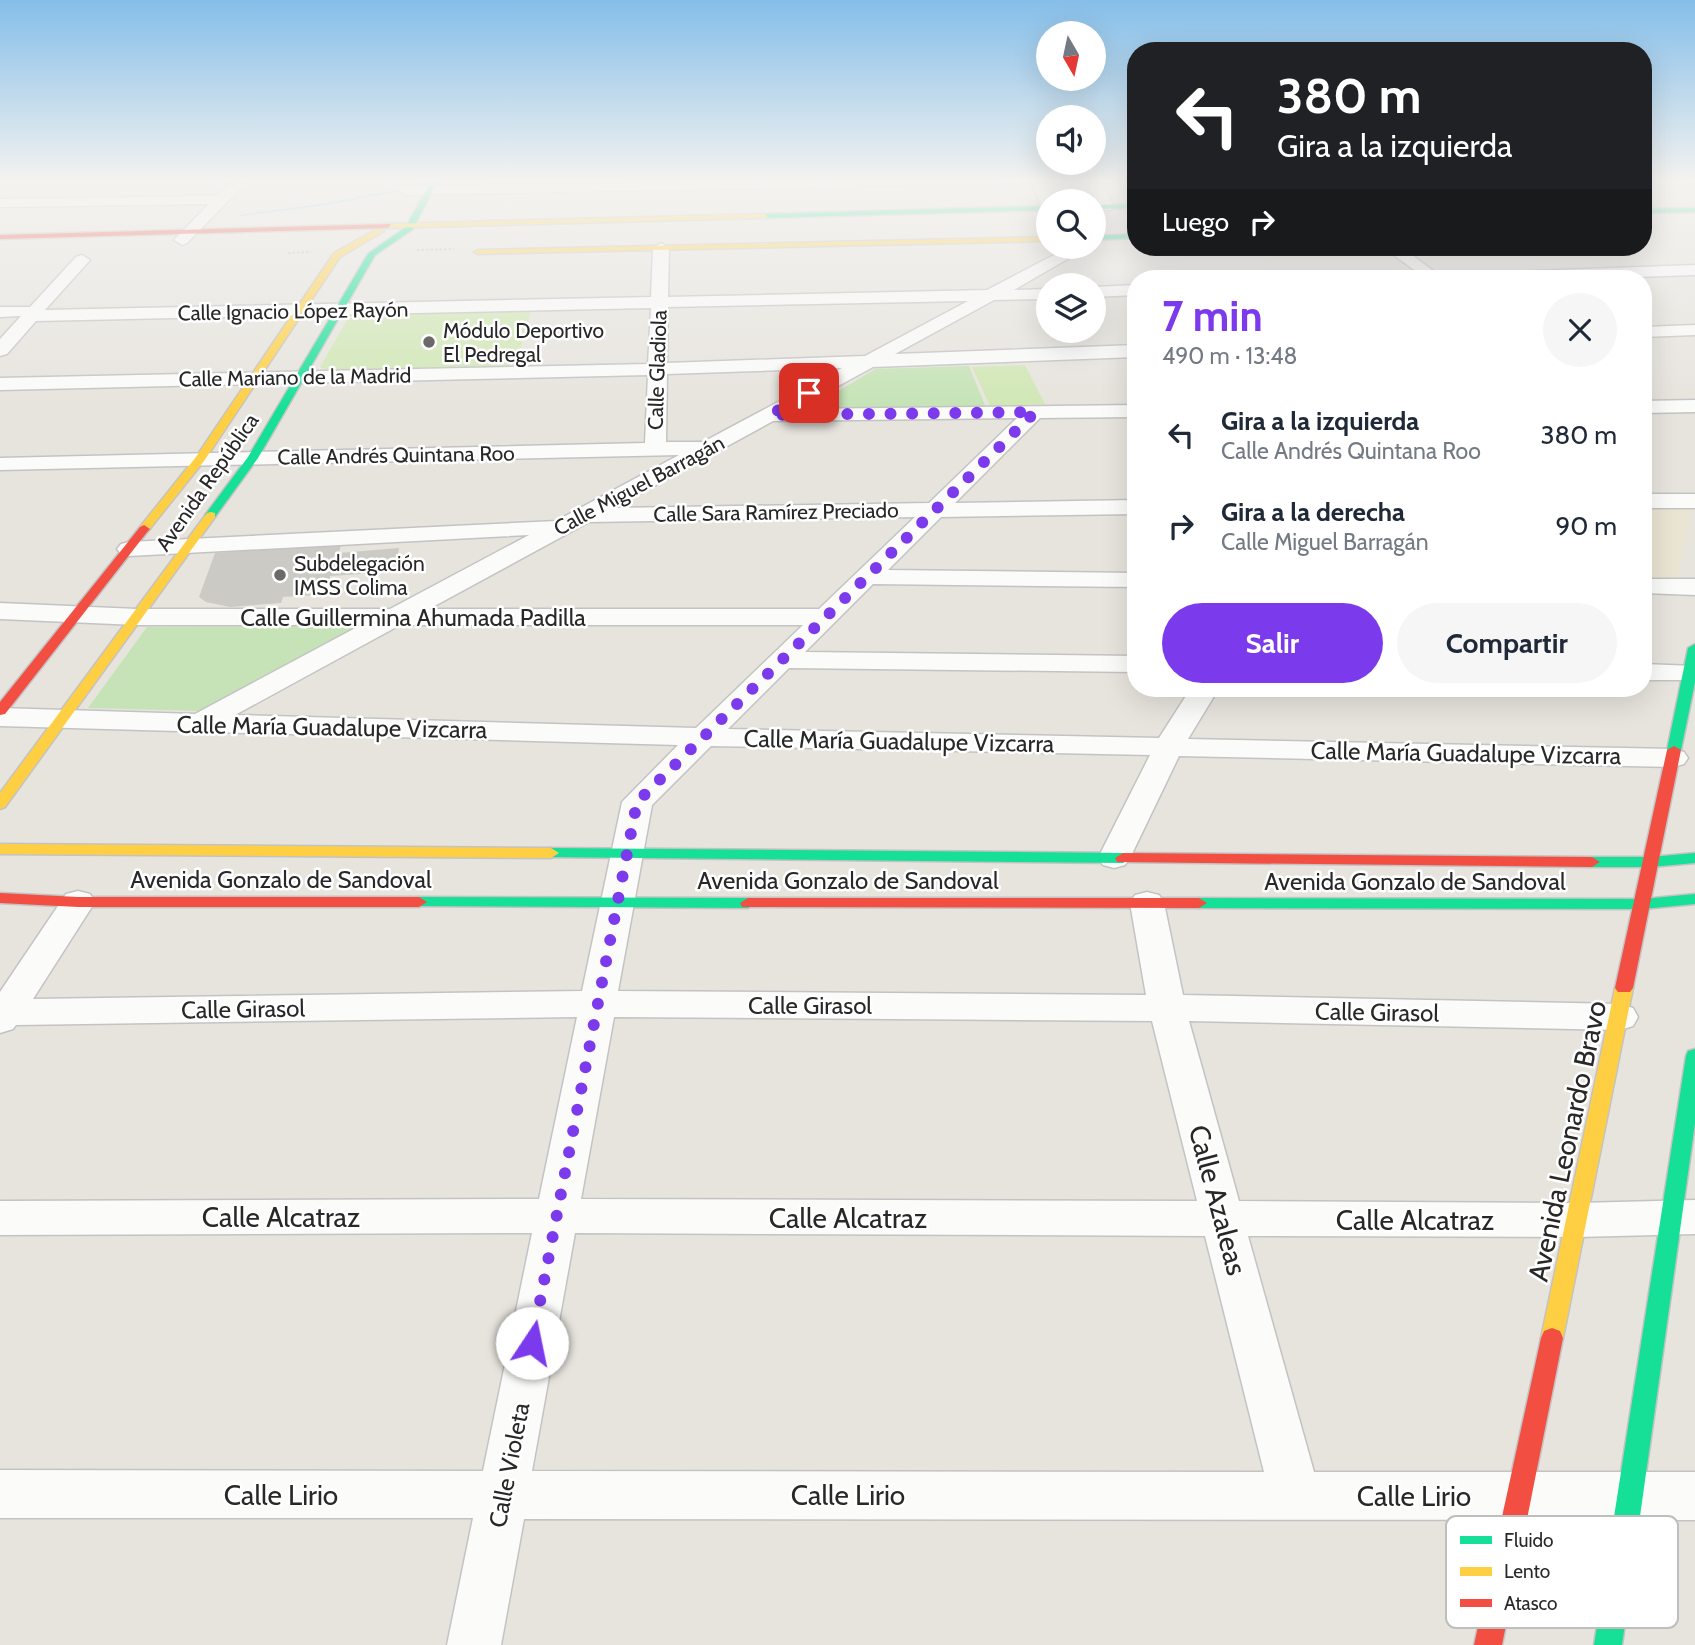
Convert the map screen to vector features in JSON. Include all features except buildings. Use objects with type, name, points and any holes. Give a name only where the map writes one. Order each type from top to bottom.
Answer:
[{"type":"street","name":"Avenida República","points":[[0,711],[200,459],[299,312],[330,256]]},
{"type":"street","name":"Avenida República","points":[[0,804],[253,458],[339,311],[380,256]]},
{"type":"street","name":"Calle Gladiola","points":[[655,449],[661,256]]},
{"type":"street","points":[[1404,256],[1424,270]]},
{"type":"street","points":[[0,350],[33,316],[79,257]]},
{"type":"street","name":"Calle Miguel Barragán","points":[[198,724],[1055,259]]},
{"type":"street","points":[[1652,272],[1695,270]]},
{"type":"street","points":[[1106,291],[1127,290]]},
{"type":"street","name":"Calle Ignacio López Rayón","points":[[0,312],[26,311],[33,316],[299,312],[1036,294]]},
{"type":"street","points":[[1652,332],[1695,330]]},
{"type":"street","name":"Calle Mariano de la Madrid","points":[[0,384],[657,369],[1127,351]]},
{"type":"street","points":[[1652,407],[1695,406]]},
{"type":"street","points":[[770,415],[1127,411]]},
{"type":"street","name":"Calle Violeta","points":[[474,1645],[637,802],[1035,412]]},
{"type":"street","name":"Calle Andrés Quintana Roo","points":[[0,464],[708,448]]},
{"type":"street","points":[[1652,501],[1695,501]]},
{"type":"street","name":"Calle Sara Ramírez Preciado","points":[[584,515],[1127,507]]},
{"type":"street","points":[[129,549],[562,527]]},
{"type":"street","points":[[866,578],[1127,580]]},
{"type":"street","points":[[1652,586],[1695,587]]},
{"type":"street","name":"Calle Guillermina Ahumada Padilla","points":[[0,611],[137,617],[826,617]]},
{"type":"street","points":[[782,660],[1127,664]]},
{"type":"street","points":[[1652,670],[1693,660]]},
{"type":"street","name":"Avenida Leonardo Bravo","points":[[1514,1516],[1693,660]]},
{"type":"street","points":[[1114,858],[1169,746],[1199,697]]},
{"type":"street","name":"Calle María Guadalupe Vizcarra","points":[[0,718],[704,737],[1672,758]]},
{"type":"street","name":"Avenida Gonzalo de Sandoval","points":[[0,849],[1651,862],[1695,858]]},
{"type":"street","name":"Avenida Gonzalo de Sandoval","points":[[0,898],[78,901],[1643,904],[1695,899]]},
{"type":"street","points":[[2,1014],[78,901]]},
{"type":"street","name":"Calle Azaleas","points":[[1147,903],[1167,1008],[1295,1495]]},
{"type":"street","name":"Calle Girasol","points":[[2,1014],[598,1004],[1167,1008],[1620,1017]]},
{"type":"street","points":[[1628,1516],[1683,1218],[1695,1056]]},
{"type":"street","name":"Calle Alcatraz","points":[[0,1218],[1683,1218]]},
{"type":"street","name":"Calle Lirio","points":[[0,1494],[1695,1496]]},
{"type":"shaded area","points":[[1692,508],[1678,580],[1652,579],[1652,509]]},
{"type":"green space","name":"Módulo Deportivo El Pedregal","points":[[531,311],[516,365],[330,370],[320,367],[348,318],[361,315]]},
{"type":"green space","points":[[1025,365],[1045,404],[990,406],[972,367]]},
{"type":"green space","points":[[969,366],[986,408],[807,410],[875,369]]},
{"type":"green space","points":[[357,626],[201,711],[88,708],[147,627]]},
{"type":"traffic: fast","points":[[211,515],[253,458],[371,256]]},
{"type":"traffic: fast","points":[[1674,750],[1695,648]]},
{"type":"traffic: fast","points":[[551,853],[1123,858]]},
{"type":"traffic: fast","points":[[1592,862],[1651,862],[1695,858]]},
{"type":"traffic: fast","points":[[1199,903],[1643,904],[1695,899]]},
{"type":"traffic: fast","points":[[419,902],[748,903]]},
{"type":"traffic: fast","points":[[1627,1516],[1695,1056]]},
{"type":"traffic: fast","points":[[1608,1645],[1611,1628]]},
{"type":"traffic: slow","points":[[144,529],[200,459],[336,256]]},
{"type":"traffic: slow","points":[[0,804],[211,515]]},
{"type":"traffic: slow","points":[[0,849],[551,853]]},
{"type":"traffic: slow","points":[[1552,1338],[1624,988]]},
{"type":"traffic: jam","points":[[0,711],[144,529]]},
{"type":"traffic: jam","points":[[1624,988],[1674,750]]},
{"type":"traffic: jam","points":[[1123,858],[1592,862]]},
{"type":"traffic: jam","points":[[0,898],[78,902],[419,902]]},
{"type":"traffic: jam","points":[[748,903],[1199,903]]},
{"type":"traffic: jam","points":[[1515,1516],[1552,1338]]},
{"type":"traffic: jam","points":[[1488,1645],[1492,1628]]},
{"type":"place","name":"Módulo Deportivo El Pedregal","points":[[429,342]]},
{"type":"place","name":"Subdelegación IMSS Colima","points":[[280,575]]},
{"type":"route","points":[[532,1343],[637,802],[1035,412],[770,415],[809,393]]}]
